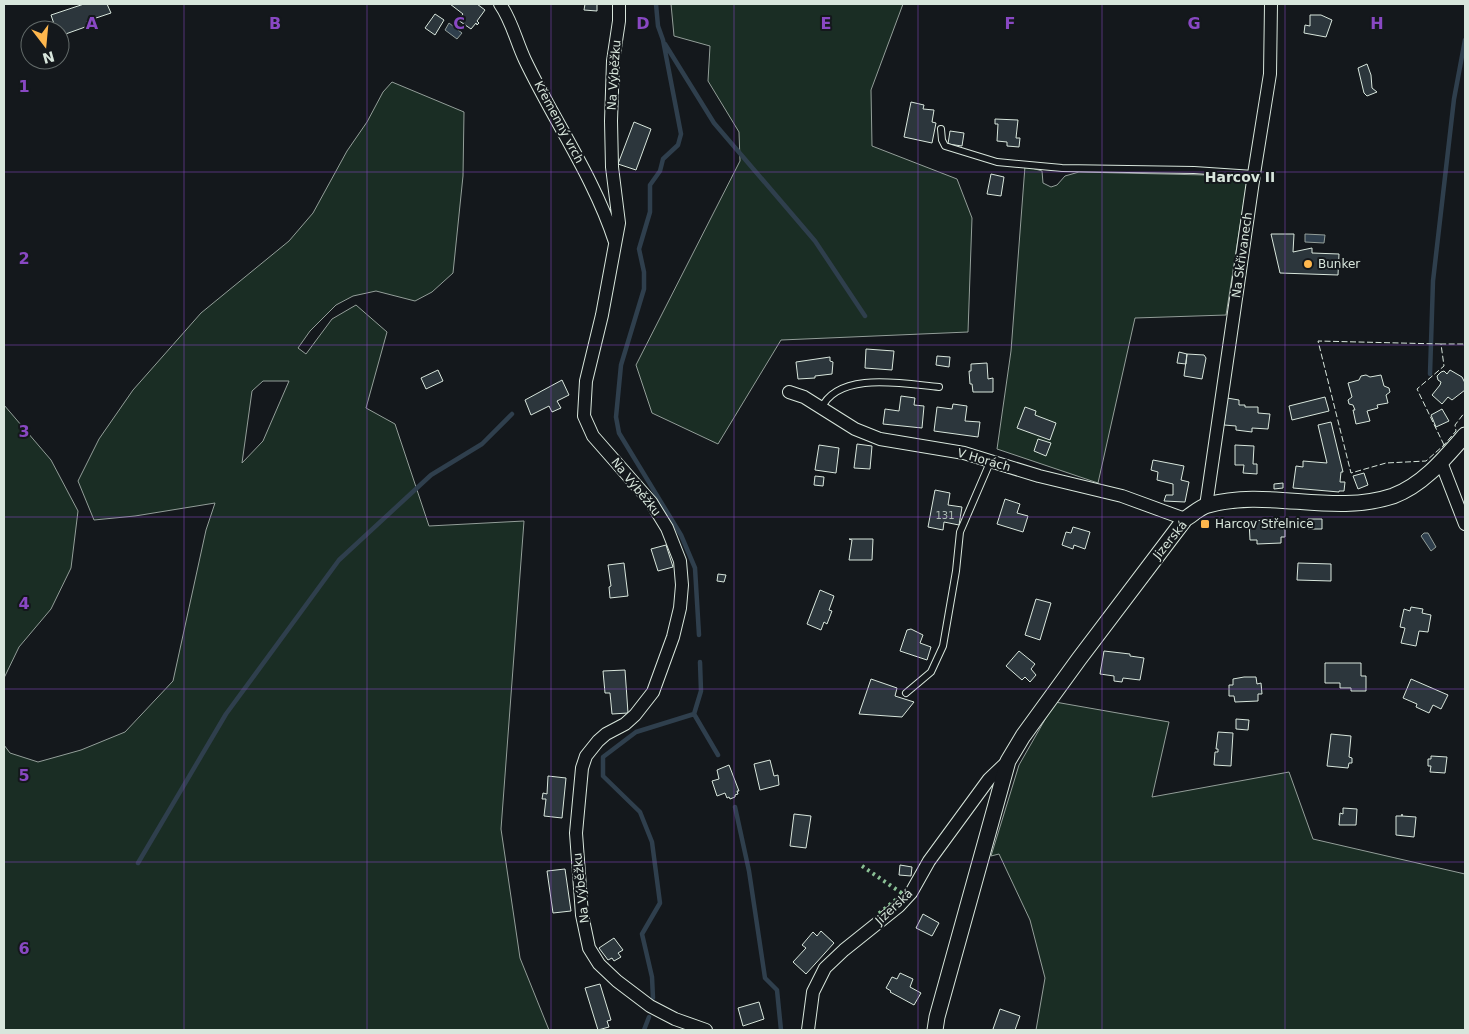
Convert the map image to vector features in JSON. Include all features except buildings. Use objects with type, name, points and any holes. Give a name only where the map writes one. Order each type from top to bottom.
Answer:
[{"type":"street","name":"Křemenný vrch","points":[[500,4],[506,12],[525,59],[596,191],[616,242]]},
{"type":"street","name":"Na Výběžku","points":[[620,4],[613,61],[611,121],[612,167],[620,223],[602,315],[586,381],[584,416],[593,436],[651,502],[667,528],[680,561],[682,585],[680,608],[673,637],[653,692],[635,716],[598,741],[586,756],[582,768],[576,833],[582,914],[589,948],[599,964],[636,996],[662,1014],[706,1030]]},
{"type":"street","name":"Na Skřivanech","points":[[1206,506],[1270,74],[1271,4]]},
{"type":"street","name":"V Horách","points":[[789,392],[804,397],[855,430],[880,439],[964,453],[991,460],[1039,476],[1122,496],[1185,519]]},
{"type":"street","name":"Jizerská","points":[[935,1030],[1008,761],[1023,736],[1068,674],[1185,519],[1206,506],[1255,499],[1344,503],[1376,500],[1394,495],[1420,480],[1441,462],[1465,435]]},
{"type":"street","points":[[1441,462],[1465,524]]},
{"type":"street","name":"Jizerská","points":[[808,1030],[813,992],[825,968],[912,893],[928,861],[989,779],[1008,761]]},
{"type":"lane","points":[[942,129],[942,140],[945,146],[997,162],[1062,168],[1194,170],[1254,174]]},
{"type":"lane","points":[[821,408],[825,399],[848,385],[885,382],[940,387]]},
{"type":"lane","points":[[906,693],[931,672],[943,646],[956,571],[960,532],[991,460]]},
{"type":"green space","points":[[671,4],[903,4],[871,90],[872,146],[957,179],[972,218],[968,332],[781,340],[718,444],[652,413],[636,365],[740,161],[739,132],[708,81],[710,46],[674,36]]},
{"type":"green space","points":[[392,82],[464,112],[463,176],[453,273],[432,292],[415,301],[376,291],[353,296],[336,305],[310,331],[298,348],[306,354],[332,319],[356,305],[387,332],[366,408],[395,424],[429,526],[524,521],[501,829],[520,958],[549,1030],[4,1030],[4,745],[10,753],[38,762],[81,750],[125,732],[173,681],[206,530],[215,503],[135,516],[94,520],[78,481],[99,439],[133,390],[201,313],[289,241],[313,213],[347,151],[367,122],[383,92]],"holes":[[[263,381],[289,381],[263,441],[242,463],[252,391]]]},
{"type":"green space","points":[[1025,166],[1042,171],[1043,183],[1051,187],[1057,185],[1065,176],[1079,172],[1248,176],[1226,315],[1135,318],[1098,483],[997,449],[1011,351]]},
{"type":"green space","points":[[4,405],[51,460],[78,511],[71,568],[51,609],[19,647],[4,678]]},
{"type":"green space","points":[[1055,702],[1169,722],[1152,797],[1289,772],[1313,839],[1465,874],[1465,1030],[1036,1030],[1045,978],[1030,920],[999,854],[991,856],[1019,765]]},
{"type":"water","points":[[449,23],[462,33],[457,39],[445,30]]},
{"type":"water","points":[[1305,234],[1325,235],[1324,243],[1305,242]]},
{"type":"water","points":[[1424,533],[1428,533],[1436,547],[1431,551],[1421,536]]},
{"type":"waterway","points":[[656,4],[658,26],[663,40],[681,134],[678,145],[663,159],[660,171],[650,185],[650,212],[639,249],[644,272],[644,289],[621,365],[616,417],[619,433],[681,535],[695,568],[699,635]]},
{"type":"waterway","points":[[1430,374],[1433,281],[1454,99],[1465,40]]},
{"type":"waterway","points":[[665,44],[714,123],[815,241],[865,316]]},
{"type":"waterway","points":[[138,863],[226,714],[339,560],[431,475],[482,444],[512,414]]},
{"type":"waterway","points":[[653,998],[652,977],[642,934],[660,903],[652,842],[640,812],[603,776],[603,757],[636,732],[694,714],[701,691],[700,662]]},
{"type":"waterway","points":[[694,714],[718,755]]},
{"type":"waterway","points":[[735,807],[749,871],[765,978],[777,990],[781,1030]]},
{"type":"waterway","points":[[644,1030],[649,1017]]},
{"type":"hedge","points":[[862,866],[903,894],[877,915]]},
{"type":"fence","points":[[1441,344],[1318,341],[1351,473],[1386,463],[1426,461],[1456,431],[1455,425],[1465,412]]},
{"type":"fence","points":[[1444,445],[1417,389],[1444,366],[1441,344],[1465,344]]},
{"type":"place","name":"Bunker","points":[[1308,264]]},
{"type":"place","name":"Harcov Střelnice","points":[[1205,524]]},
{"type":"district","name":"Harcov II","points":[[1240,177]]}]
